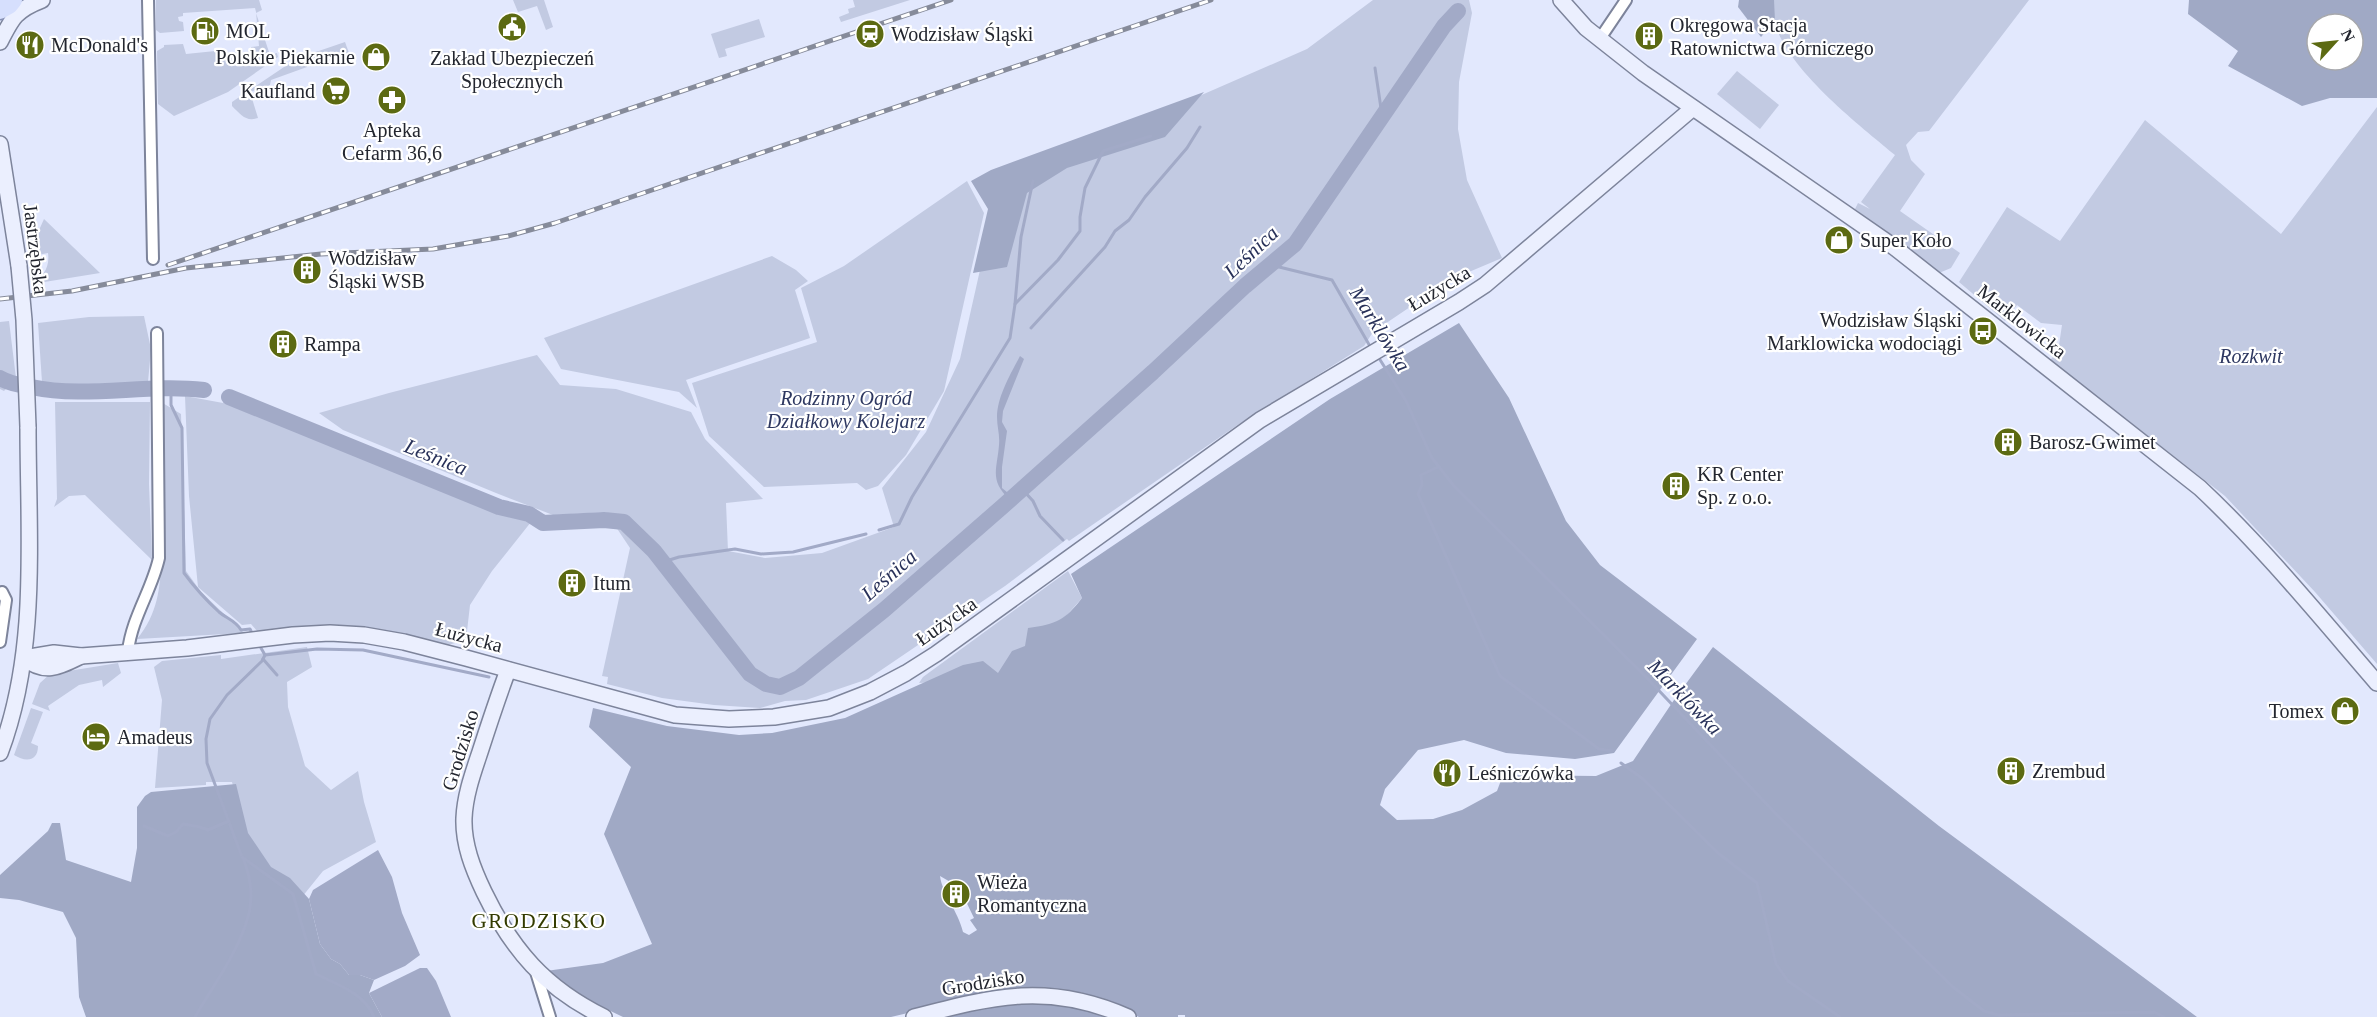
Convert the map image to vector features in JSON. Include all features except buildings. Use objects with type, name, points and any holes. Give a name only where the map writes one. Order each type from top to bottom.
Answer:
[{"type":"main road","points":[[0,10],[13,0]]},
{"type":"main road","points":[[0,42],[15,15],[22,9],[42,0]]},
{"type":"main road","name":"Marklowicka","points":[[1561,0],[1579,22],[1599,40],[1894,247],[2200,488],[2282,573],[2377,683]]},
{"type":"main road","name":"Łużycka","points":[[24,658],[63,652],[81,656],[187,648],[293,635],[330,633],[364,635],[404,642],[665,712],[702,718],[729,719],[799,714],[850,700],[906,673],[936,654],[1260,420],[1485,285],[1694,108]]},
{"type":"main road","name":"Jastrzębska","points":[[0,144],[19,267],[27,374],[28,428],[27,636],[20,687],[3,735],[0,753]]},
{"type":"main road","points":[[27,636],[36,646],[48,653]]},
{"type":"main road","name":"Łużycka","points":[[20,687],[44,669],[65,664],[81,656]]},
{"type":"main road","points":[[24,658],[37,668],[44,669]]},
{"type":"main road","name":"Grodzisko","points":[[508,670],[467,792],[465,833],[476,875],[498,921],[512,943],[535,969],[561,992],[604,1017]]},
{"type":"main road","name":"Grodzisko","points":[[914,1017],[993,998],[1032,994],[1079,1001],[1128,1017]]},
{"type":"street","points":[[148,0],[153,259]]},
{"type":"street","points":[[1599,40],[1626,0]]},
{"type":"street","points":[[128,651],[136,615],[151,586],[159,558],[157,333]]},
{"type":"street","points":[[0,642],[6,600],[2,592]]},
{"type":"street","name":"Grodzisko","points":[[535,969],[550,1017]]},
{"type":"green space","points":[[156,0],[259,0],[262,10],[256,13],[255,8],[183,13],[183,16],[178,17],[179,21],[183,22],[184,31],[160,33],[156,30]]},
{"type":"green space","points":[[513,0],[544,0],[553,27],[546,30],[537,6],[518,12]]},
{"type":"green space","points":[[853,0],[910,0],[841,22],[839,17],[849,13],[848,9],[855,7]]},
{"type":"green space","points":[[1373,0],[1469,0],[1472,13],[1459,82],[1458,129],[1467,180],[1502,258],[1450,280],[1373,332],[1364,346],[1239,424],[1069,541],[1067,539],[1005,586],[868,679],[806,700],[785,701],[760,708],[662,698],[607,684],[608,677],[602,676],[630,548],[606,512],[570,514],[572,521],[566,514],[553,515],[343,430],[319,413],[537,355],[560,385],[616,389],[691,412],[705,439],[763,499],[726,503],[728,551],[765,558],[822,553],[894,527],[882,488],[926,432],[960,359],[993,212],[1071,162],[1197,97],[1307,49]]},
{"type":"green space","points":[[1774,0],[2029,0],[1929,131],[1918,132],[1906,145],[1911,160],[1925,174],[1900,211],[1960,253],[1951,268],[1939,273],[1855,209],[1858,203],[1870,209],[1861,202],[1895,155],[1838,107],[1798,64],[1783,42],[1774,20]]},
{"type":"green space","points":[[256,13],[270,55],[277,53],[278,57],[228,92],[174,116],[158,104],[157,51],[164,45],[183,44],[186,54],[225,50],[226,58],[251,54],[251,47],[259,46]]},
{"type":"green space","points":[[759,19],[765,37],[725,49],[727,56],[719,58],[711,34]]},
{"type":"green space","points":[[345,42],[349,53],[311,66],[307,55]]},
{"type":"green space","points":[[304,57],[307,67],[271,80],[270,85],[250,92],[258,118],[247,118],[232,106],[232,102],[287,65]]},
{"type":"green space","points":[[1737,71],[1779,105],[1760,129],[1717,94]]},
{"type":"green space","name":"Rozkwit","points":[[2377,107],[2377,664],[2315,592],[2225,496],[2050,360],[2058,352],[2062,325],[2041,323],[2017,305],[2005,321],[1959,282],[2007,207],[2060,241],[2145,120],[2281,234]]},
{"type":"green space","name":"Rodzinny Ogród Działkowy Kolejarz","points":[[967,181],[984,213],[944,391],[906,455],[878,486],[866,490],[857,483],[764,487],[709,436],[692,383],[817,342],[801,288],[844,266]]},
{"type":"green space","points":[[44,219],[100,273],[32,284],[42,275],[48,263],[48,253],[27,257]]},
{"type":"green space","points":[[772,256],[796,270],[808,281],[795,290],[810,338],[686,380],[697,408],[679,392],[561,369],[544,338]]},
{"type":"green space","points":[[144,316],[151,349],[148,382],[66,385],[42,382],[38,323],[89,317]]},
{"type":"green space","points":[[9,321],[16,378],[4,391],[0,389],[0,322]]},
{"type":"green space","points":[[185,396],[234,405],[506,515],[531,522],[492,571],[470,605],[466,640],[448,645],[364,628],[258,632],[251,624],[242,625],[198,587],[189,496]]},
{"type":"green space","points":[[55,402],[150,402],[149,484],[152,560],[85,495],[69,496],[54,507],[57,499]]},
{"type":"green space","points":[[161,402],[181,414],[186,571],[201,592],[244,633],[137,639],[154,610],[160,578]]},
{"type":"green space","points":[[1068,571],[1082,598],[1067,615],[1049,628],[1016,677],[919,683],[923,677]]},
{"type":"green space","points":[[307,647],[312,667],[287,682],[288,707],[305,766],[331,790],[358,771],[364,802],[376,842],[323,871],[302,897],[269,872],[246,836],[232,782],[206,782],[206,785],[155,788],[162,700],[154,667],[162,661],[221,655],[221,659]]},
{"type":"green space","points":[[118,663],[121,673],[103,687],[102,680],[79,685],[48,706],[50,711],[32,704],[40,683],[50,674]]},
{"type":"green space","points":[[31,708],[43,712],[31,743],[38,746],[33,758],[22,759],[14,755]]},
{"type":"shaded area","points":[[1739,0],[1774,0],[1775,21],[1761,37],[1738,7]]},
{"type":"shaded area","points":[[2189,0],[2377,0],[2377,98],[2330,98],[2302,106],[2228,66],[2238,51],[2188,14]]},
{"type":"shaded area","points":[[1204,92],[1165,137],[1067,168],[1027,193],[1007,267],[973,273],[988,209],[971,181],[991,170]]},
{"type":"shaded area","points":[[1459,323],[1509,398],[1566,521],[1600,565],[1697,639],[1614,753],[1575,759],[1506,753],[1464,740],[1418,750],[1385,789],[1380,805],[1397,820],[1433,819],[1462,810],[1497,791],[1503,775],[1596,776],[1633,761],[1713,647],[1939,826],[2197,1017],[1185,1017],[1185,1015],[1178,1015],[1178,1017],[1139,1017],[1080,992],[996,992],[891,1017],[623,1017],[573,993],[546,971],[603,963],[652,944],[604,834],[631,767],[589,727],[593,708],[667,726],[739,735],[772,733],[845,718],[963,665],[983,661],[998,673],[1012,651],[1025,646],[1028,628],[1060,620],[1082,598],[1071,574],[1330,399]],"holes":[[[940,876],[959,887],[974,918],[970,920],[977,930],[969,935],[963,932]]]},
{"type":"shaded area","points":[[1020,356],[1024,359],[1003,411],[1002,422],[1007,431],[1002,467],[1002,488],[1013,497],[1010,500],[999,486],[996,474],[999,441],[997,417],[1002,393]]},
{"type":"shaded area","points":[[236,784],[248,833],[271,867],[290,878],[309,899],[320,944],[331,959],[340,964],[349,975],[360,975],[374,980],[369,993],[382,1017],[86,1017],[79,997],[76,938],[63,912],[19,900],[0,898],[0,875],[48,831],[52,823],[60,823],[66,860],[131,882],[137,848],[137,807],[145,796],[151,792]]},
{"type":"shaded area","points":[[378,850],[392,877],[402,913],[420,955],[405,966],[374,980],[360,975],[349,975],[340,964],[331,959],[320,944],[309,899],[313,890]]},
{"type":"shaded area","points":[[420,968],[427,968],[436,981],[451,1017],[382,1017],[369,993]]},
{"type":"shaded area","points":[[1000,1002],[1078,1003],[1112,1017],[941,1017]]},
{"type":"waterway","name":"Leśnica","points":[[229,397],[499,507],[529,514],[543,523],[604,520],[624,522],[654,551],[750,674],[766,684],[780,687],[799,678],[884,610],[1153,372],[1245,286],[1295,244],[1444,26],[1458,11]]},
{"type":"waterway","points":[[1375,68],[1382,115]]},
{"type":"waterway","points":[[1031,328],[1105,247],[1115,231],[1129,220],[1145,197],[1187,148],[1200,127]]},
{"type":"waterway","points":[[879,530],[899,524],[912,497],[1010,338],[1015,304],[1058,260],[1080,231],[1085,188],[1103,151],[1151,136]]},
{"type":"waterway","points":[[1015,304],[1021,237],[1033,181]]},
{"type":"waterway","name":"Marklówka","points":[[1271,265],[1332,280],[1371,348]]},
{"type":"waterway","name":"Marklówka","points":[[1377,355],[1406,401],[1432,458],[1454,486],[1647,678],[1776,814],[1953,987],[1984,1011],[1998,1015],[2154,1012],[2164,1017]]},
{"type":"waterway","name":"Leśnica","points":[[0,378],[15,384],[74,392],[161,388],[204,390]]},
{"type":"waterway","points":[[171,387],[171,405],[182,428],[184,573],[219,612],[241,630],[250,629],[251,631]]},
{"type":"waterway","points":[[1438,467],[1421,475],[1422,485],[1418,494],[1500,676],[1599,749],[1613,751]]},
{"type":"waterway","points":[[1022,489],[1033,501],[1040,516],[1063,540]]},
{"type":"waterway","points":[[663,562],[679,557],[735,549],[761,554],[793,552],[866,534]]},
{"type":"waterway","points":[[261,648],[265,655],[262,661],[227,695],[210,719],[206,739],[207,763],[242,857],[293,894],[316,974],[357,996],[370,1009],[374,1017]]},
{"type":"waterway","points":[[265,655],[317,649],[363,650],[489,677]]},
{"type":"waterway","points":[[263,659],[277,675]]},
{"type":"waterway","points":[[1621,763],[1643,779],[1718,853],[1757,883],[1776,964],[1788,981],[1840,1017]]},
{"type":"waterway","points":[[144,826],[168,836],[176,832],[183,824],[208,830],[229,821]]},
{"type":"waterway","points":[[195,1017],[226,966],[245,927],[251,892],[243,858]]},
{"type":"railway","points":[[168,265],[951,0]]},
{"type":"railway","points":[[0,299],[72,291],[186,268],[321,254],[433,249],[508,236],[555,223],[1211,0]]},
{"type":"place","name":"Zakład Ubezpieczeń Społecznych","points":[[512,27]]},
{"type":"place","name":"MOL","points":[[205,31]]},
{"type":"place","name":"Wodzisław Śląski","points":[[870,34]]},
{"type":"place","name":"Okręgowa Stacja Ratownictwa Górniczego","points":[[1649,36]]},
{"type":"place","name":"McDonald's","points":[[30,45]]},
{"type":"place","name":"Polskie Piekarnie","points":[[376,57]]},
{"type":"place","name":"Kaufland","points":[[336,91]]},
{"type":"place","name":"Apteka Cefarm 36,6","points":[[392,100]]},
{"type":"place","name":"Super Koło","points":[[1839,240]]},
{"type":"place","name":"Wodzisław Śląski WSB","points":[[307,270]]},
{"type":"place","name":"Wodzisław Śląski Marklowicka wodociągi","points":[[1983,331]]},
{"type":"place","name":"Rampa","points":[[283,344]]},
{"type":"place","name":"Barosz-Gwimet","points":[[2008,442]]},
{"type":"place","name":"KR Center Sp. z o.o.","points":[[1676,486]]},
{"type":"place","name":"Itum","points":[[572,583]]},
{"type":"place","name":"Tomex","points":[[2345,711]]},
{"type":"place","name":"Amadeus","points":[[96,737]]},
{"type":"place","name":"Zrembud","points":[[2011,771]]},
{"type":"place","name":"Leśniczówka","points":[[1447,773]]},
{"type":"place","name":"Wieża Romantyczna","points":[[956,894]]},
{"type":"district","name":"GRODZISKO","points":[[539,921]]}]
